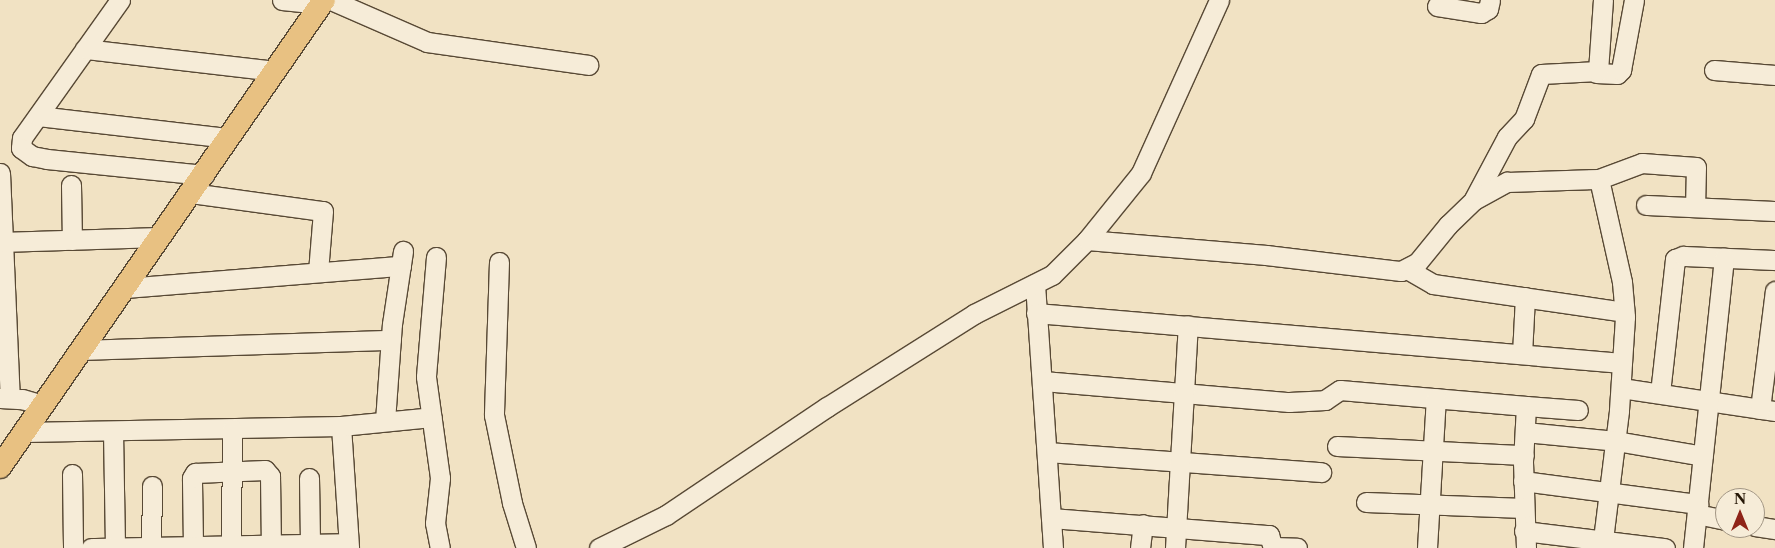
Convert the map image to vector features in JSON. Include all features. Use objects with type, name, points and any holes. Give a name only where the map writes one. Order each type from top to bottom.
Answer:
[{"type":"main road","points":[[0,467],[275,71],[326,1]]},
{"type":"street","points":[[120,0],[20,143],[25,153],[32,156],[197,184],[323,211],[318,272]]},
{"type":"street","points":[[282,0],[326,1],[428,42],[588,65]]},
{"type":"street","points":[[599,548],[666,515],[974,314],[1052,275],[1087,240],[1141,174],[1219,0]]},
{"type":"street","points":[[1436,6],[1481,12],[1488,10],[1490,0]]},
{"type":"street","points":[[1596,73],[1603,0]]},
{"type":"street","points":[[1474,200],[1507,137],[1524,119],[1536,86],[1544,72],[1617,74],[1621,70],[1634,0]]},
{"type":"street","points":[[85,50],[275,71]]},
{"type":"street","points":[[1714,70],[1775,75]]},
{"type":"street","points":[[38,116],[230,138]]},
{"type":"street","points":[[1087,240],[1266,255],[1388,271],[1407,269],[1417,263],[1448,224],[1474,200],[1487,191],[1518,180],[1599,179],[1642,163],[1696,168],[1695,207]]},
{"type":"street","points":[[0,173],[5,398],[43,405]]},
{"type":"street","points":[[1599,179],[1622,282],[1624,312],[1621,388],[1616,441],[1599,543]]},
{"type":"street","points":[[71,185],[72,240]]},
{"type":"street","points":[[1646,205],[1775,211]]},
{"type":"street","points":[[2,242],[160,237]]},
{"type":"street","points":[[1660,393],[1676,259],[1680,256],[1775,260]]},
{"type":"street","points":[[436,257],[426,360],[440,478],[435,523],[440,548]]},
{"type":"street","points":[[125,288],[318,272],[402,258],[391,340],[385,421]]},
{"type":"street","points":[[1693,548],[1724,258]]},
{"type":"street","points":[[499,262],[494,415],[512,502],[526,548]]},
{"type":"street","points":[[1407,269],[1433,284],[1624,312]]},
{"type":"street","points":[[1035,284],[1053,548]]},
{"type":"street","points":[[1621,388],[1768,410],[1775,291]]},
{"type":"street","points":[[1522,354],[1525,297]]},
{"type":"street","points":[[1036,313],[1622,363]]},
{"type":"street","points":[[1175,548],[1188,325]]},
{"type":"street","points":[[82,350],[391,340]]},
{"type":"street","points":[[1043,381],[1184,395],[1317,402],[1340,390],[1578,410]]},
{"type":"street","points":[[1426,548],[1436,398]]},
{"type":"street","points":[[1526,406],[1523,481],[1525,539],[1665,548]]},
{"type":"street","points":[[24,432],[341,426],[432,417]]},
{"type":"street","points":[[91,548],[310,544],[348,546],[341,426]]},
{"type":"street","points":[[220,546],[232,471],[232,428]]},
{"type":"street","points":[[113,431],[115,547]]},
{"type":"street","points":[[1525,432],[1616,441],[1703,456]]},
{"type":"street","points":[[1337,446],[1524,455]]},
{"type":"street","points":[[1047,452],[1180,460],[1321,472]]},
{"type":"street","points":[[193,545],[192,475],[265,470],[270,473],[278,545]]},
{"type":"street","points":[[72,474],[73,548]]},
{"type":"street","points":[[309,478],[310,544]]},
{"type":"street","points":[[1523,481],[1609,492],[1698,509],[1715,516]]},
{"type":"street","points":[[151,547],[152,486]]},
{"type":"street","points":[[1366,502],[1524,508]]},
{"type":"street","points":[[1051,518],[1176,526],[1269,536],[1273,548],[1297,548]]},
{"type":"street","points":[[1140,548],[1143,524]]}]
